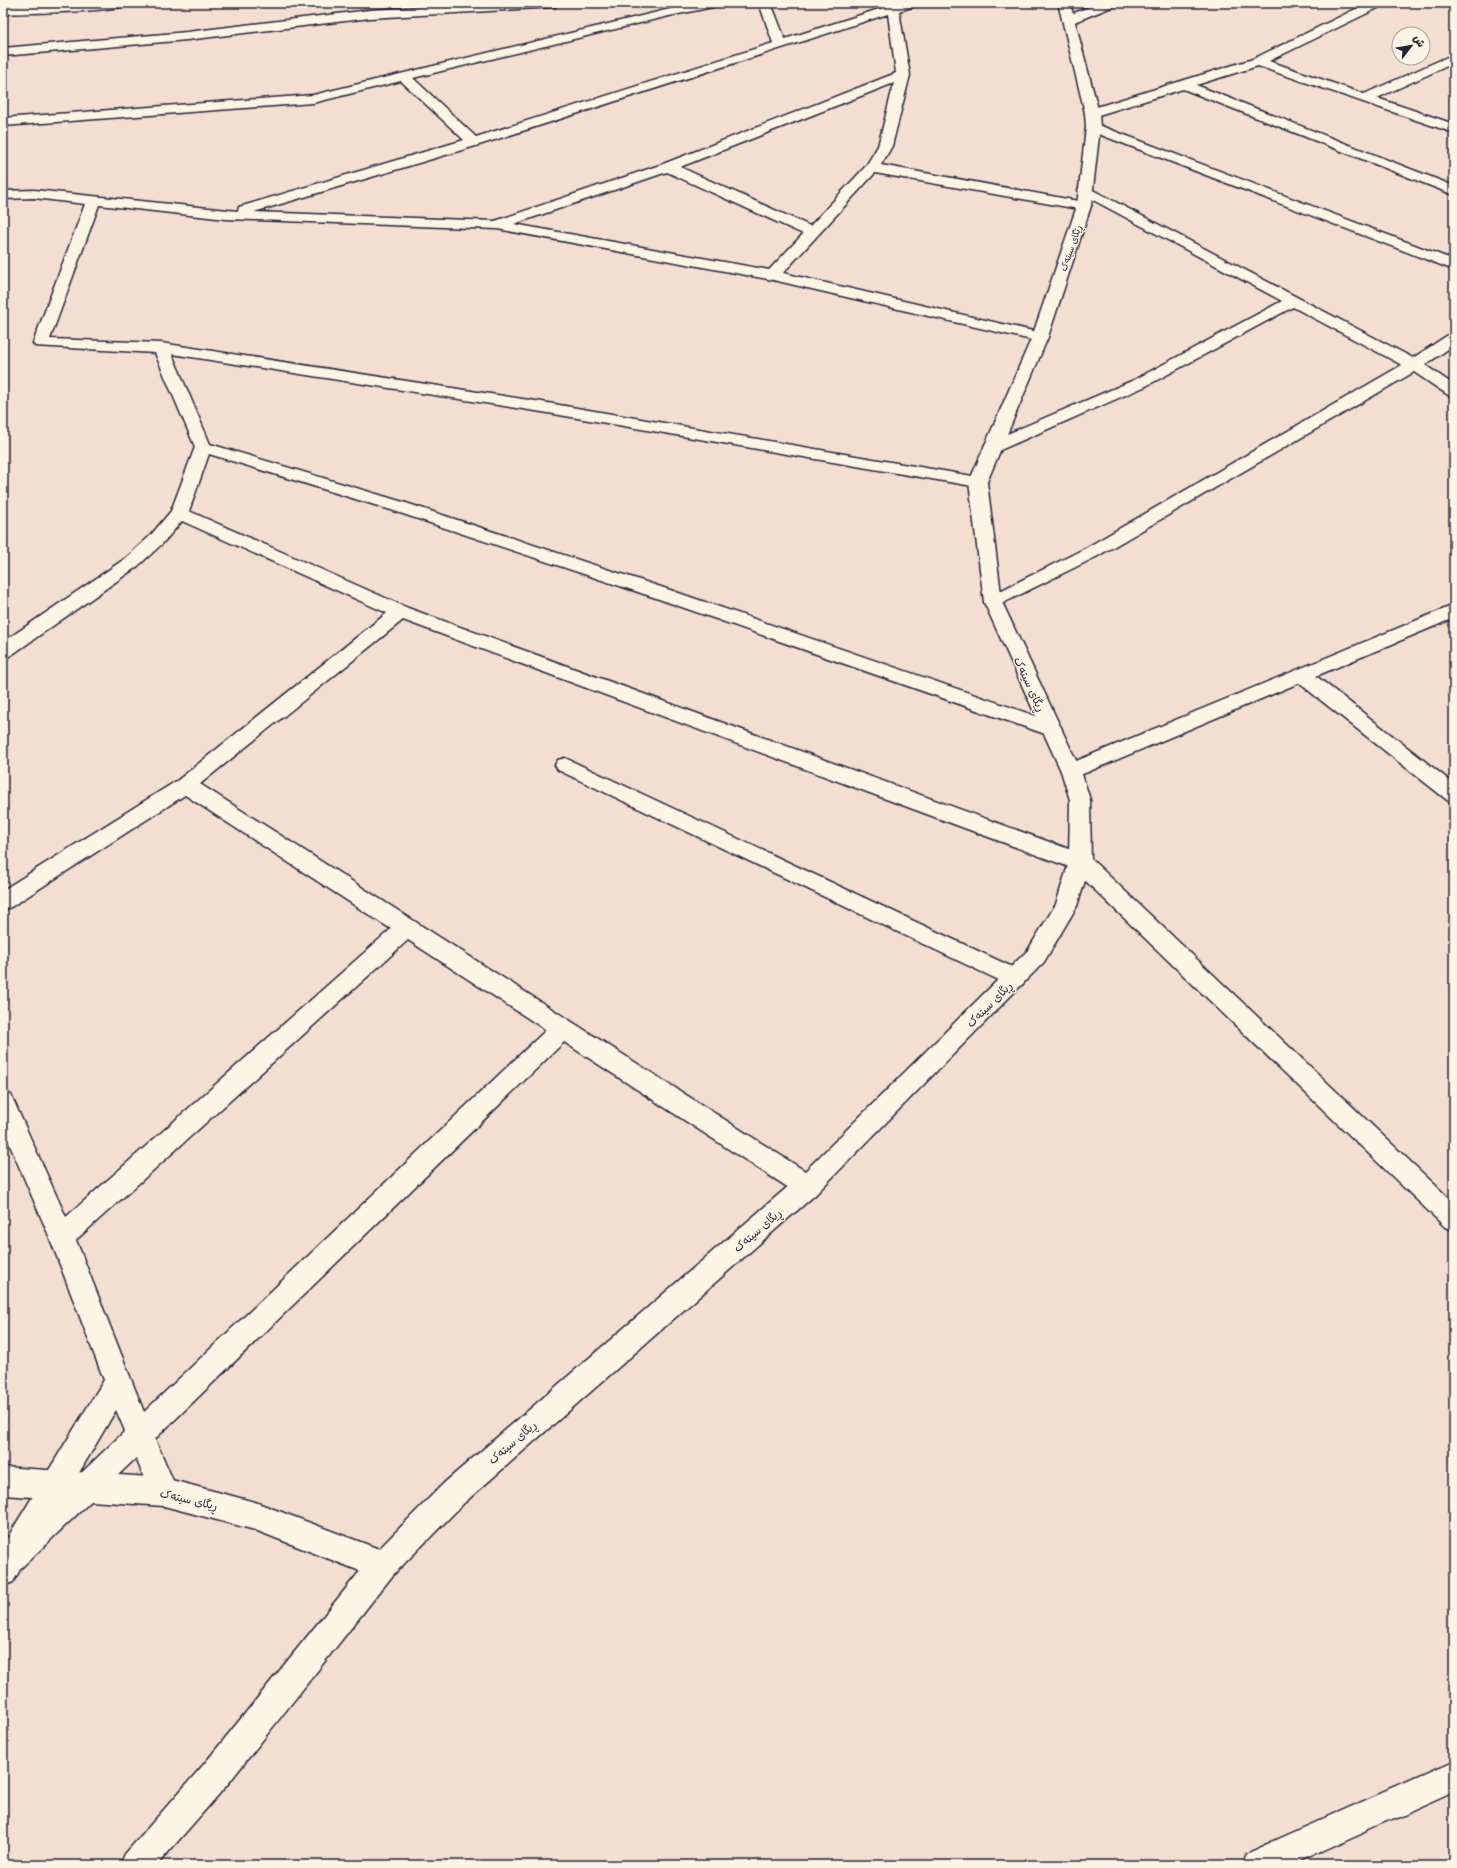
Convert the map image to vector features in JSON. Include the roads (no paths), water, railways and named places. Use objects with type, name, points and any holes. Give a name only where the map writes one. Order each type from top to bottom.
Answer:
[{"type":"street","points":[[3,10],[89,7],[127,3]]},
{"type":"street","points":[[3,52],[187,36],[370,14],[555,3]]},
{"type":"street","points":[[3,122],[313,99],[669,12],[713,3]]},
{"type":"street","points":[[764,3],[780,44]]},
{"type":"street","points":[[226,215],[474,142],[911,3]]},
{"type":"street","name":"ڕێگای سیتەک","points":[[978,482],[1040,337],[1084,206],[1093,120],[1064,3]]},
{"type":"street","points":[[1068,20],[1110,3]]},
{"type":"street","points":[[1093,120],[1183,85],[1258,62],[1378,3]]},
{"type":"street","points":[[773,275],[872,168],[885,146],[903,75],[892,9]]},
{"type":"street","points":[[1366,98],[1454,58]]},
{"type":"street","points":[[1258,62],[1454,129]]},
{"type":"street","points":[[497,225],[668,167],[903,75]]},
{"type":"street","points":[[403,76],[474,142]]},
{"type":"street","points":[[1183,85],[1454,192]]},
{"type":"street","points":[[1093,120],[1454,265]]},
{"type":"street","points":[[668,167],[812,232]]},
{"type":"street","points":[[872,168],[1084,206]]},
{"type":"street","points":[[1085,190],[1293,302],[1414,365],[1454,392]]},
{"type":"street","points":[[3,195],[34,194],[226,215],[497,225],[773,275],[1040,337]]},
{"type":"street","points":[[93,201],[41,342],[161,348],[542,407],[978,482]]},
{"type":"street","points":[[992,447],[1140,383],[1293,302]]},
{"type":"street","points":[[993,602],[1090,553],[1414,365],[1454,338]]},
{"type":"street","points":[[3,651],[48,622],[132,562],[180,513],[203,446],[161,348]]},
{"type":"street","points":[[203,446],[397,506],[634,584],[1052,729]]},
{"type":"street","name":"ڕیگای سیتەک","points":[[3,1481],[87,1485],[164,1492],[255,1516],[383,1565],[454,1493],[807,1186],[1015,978],[1036,956],[1066,906],[1080,862],[1080,800],[1071,771],[993,602],[978,482]]},
{"type":"street","points":[[180,513],[402,612],[1080,862],[1454,1219]]},
{"type":"street","points":[[1071,771],[1454,611]]},
{"type":"street","points":[[3,901],[185,785],[402,612]]},
{"type":"street","points":[[1301,675],[1454,795]]},
{"type":"street","points":[[565,765],[1015,978]]},
{"type":"street","points":[[185,785],[807,1186]]},
{"type":"street","points":[[62,1236],[407,928]]},
{"type":"street","points":[[7,1565],[87,1485],[140,1436],[562,1029]]},
{"type":"street","points":[[3,1102],[62,1236],[118,1382],[164,1492]]},
{"type":"street","points":[[7,1565],[118,1382]]},
{"type":"street","points":[[136,1865],[216,1774],[383,1565]]},
{"type":"street","points":[[1256,1865],[1454,1776]]}]
